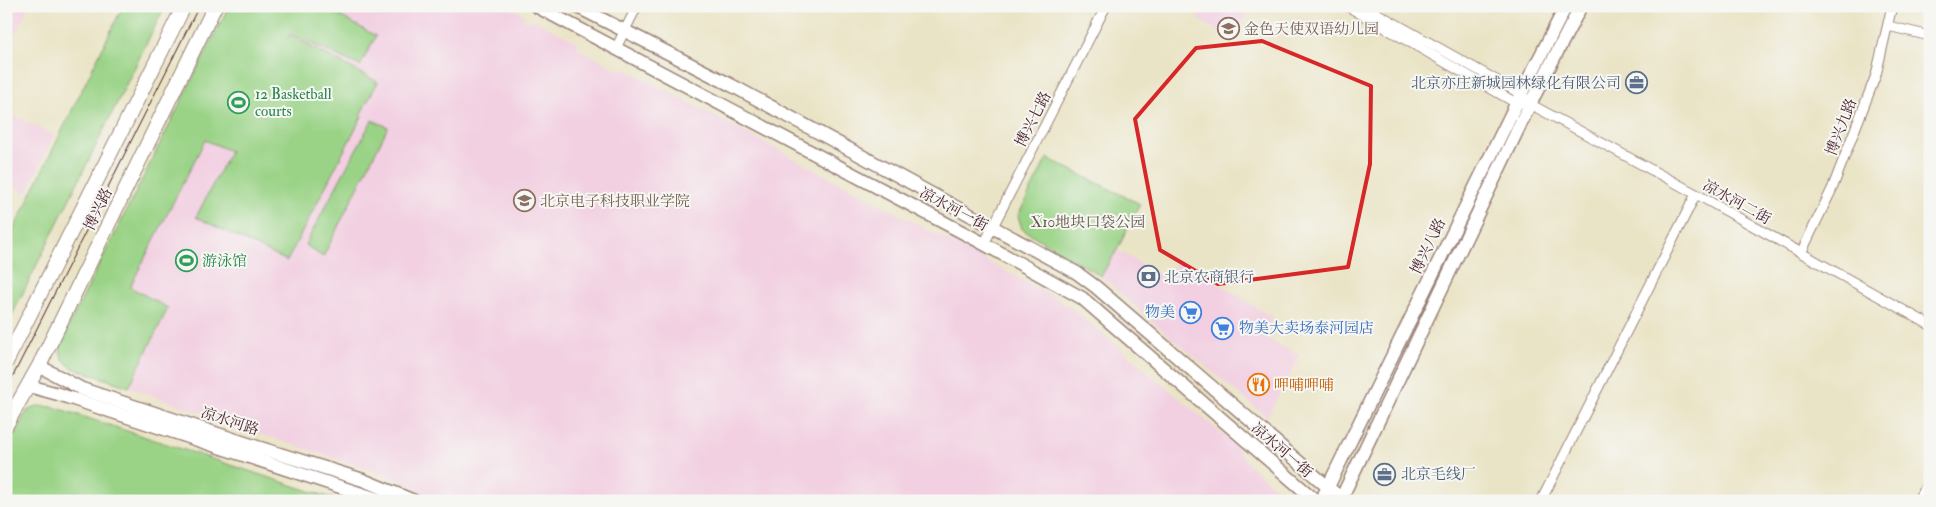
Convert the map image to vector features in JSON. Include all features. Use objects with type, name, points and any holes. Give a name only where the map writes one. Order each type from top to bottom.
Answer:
[{"type":"main road","name":"博兴路","points":[[6,362],[10,346],[184,6]]},
{"type":"main road","name":"博兴路","points":[[6,425],[29,386],[216,6]]},
{"type":"main road","name":"凉水河一街","points":[[536,6],[1082,298],[1316,501]]},
{"type":"main road","name":"凉水河一街","points":[[576,6],[731,85],[1077,273],[1096,287],[1329,486],[1342,500]]},
{"type":"main road","name":"博兴八路","points":[[1321,501],[1566,6]]},
{"type":"main road","name":"博兴八路","points":[[1342,500],[1530,104],[1581,6]]},
{"type":"main road","points":[[1016,262],[1017,251],[1021,247],[1028,246]]},
{"type":"main road","name":"凉水河路","points":[[39,366],[82,389],[363,480],[414,501]]},
{"type":"main road","points":[[58,394],[65,380]]},
{"type":"main road","name":"凉水河路","points":[[29,386],[383,501]]},
{"type":"street","points":[[616,48],[637,6]]},
{"type":"street","name":"博兴七路","points":[[984,244],[1106,6]]},
{"type":"street","name":"凉水河二街","points":[[1347,6],[1696,194],[1930,325]]},
{"type":"street","name":"凉水河二街","points":[[1364,6],[1519,98]]},
{"type":"street","name":"博兴九路","points":[[1801,253],[1832,189],[1876,75],[1892,6]]},
{"type":"street","points":[[1888,26],[1930,36]]},
{"type":"street","points":[[1541,501],[1696,194]]},
{"type":"street","points":[[1917,501],[1930,479]]},
{"type":"highlighted area","points":[[1262,41],[1371,86],[1370,164],[1348,267],[1218,284],[1160,250],[1135,119],[1196,48]]},
{"type":"shaded area","points":[[6,6],[29,6],[6,51]]},
{"type":"shaded area","name":"北京电子科技职业学院","points":[[273,6],[508,6],[524,15],[523,19],[530,23],[532,19],[579,43],[577,48],[621,71],[624,68],[1056,298],[1075,311],[1233,443],[1248,464],[1277,489],[1280,501],[440,501],[396,479],[248,430],[129,387],[168,309],[130,287]]},
{"type":"shaded area","name":"金色天使双语幼儿园","points":[[1203,6],[1251,6],[1234,40],[1198,19]]},
{"type":"shaded area","points":[[6,112],[54,135],[26,195],[6,179]]},
{"type":"shaded area","points":[[1117,250],[1167,279],[1179,259],[1273,318],[1263,337],[1300,356],[1267,417],[1148,318],[1101,276]]},
{"type":"green space","points":[[123,6],[165,6],[11,317],[6,318],[6,245]]},
{"type":"green space","points":[[229,6],[322,6],[376,36],[360,66],[290,34],[288,37],[293,37],[378,82],[287,261],[196,217],[230,151],[205,140],[130,287],[168,308],[129,387],[73,368],[63,359],[60,348],[62,339]]},
{"type":"green space","points":[[372,120],[388,127],[323,257],[305,245]]},
{"type":"green space","name":"X10地块口袋公园","points":[[1047,158],[1140,204],[1117,250],[1101,276],[1022,229],[1018,216]]},
{"type":"green space","points":[[37,406],[54,407],[340,501],[6,501],[6,448],[27,411]]},
{"type":"tram line","points":[[6,390],[199,6]]},
{"type":"place","name":"金色天使双语幼儿园","points":[[1228,29]]},
{"type":"place","name":"北京亦庄新城园林绿化有限公司","points":[[1637,83]]},
{"type":"place","name":"12 Basketball courts","points":[[239,103]]},
{"type":"place","name":"北京电子科技职业学院","points":[[524,201]]},
{"type":"place","name":"游泳馆","points":[[186,261]]},
{"type":"place","name":"北京农商银行","points":[[1148,277]]},
{"type":"place","name":"物美","points":[[1191,312]]},
{"type":"place","name":"物美大卖场泰河园店","points":[[1223,328]]},
{"type":"place","name":"呷哺呷哺","points":[[1258,385]]},
{"type":"place","name":"北京毛线厂","points":[[1385,474]]}]
